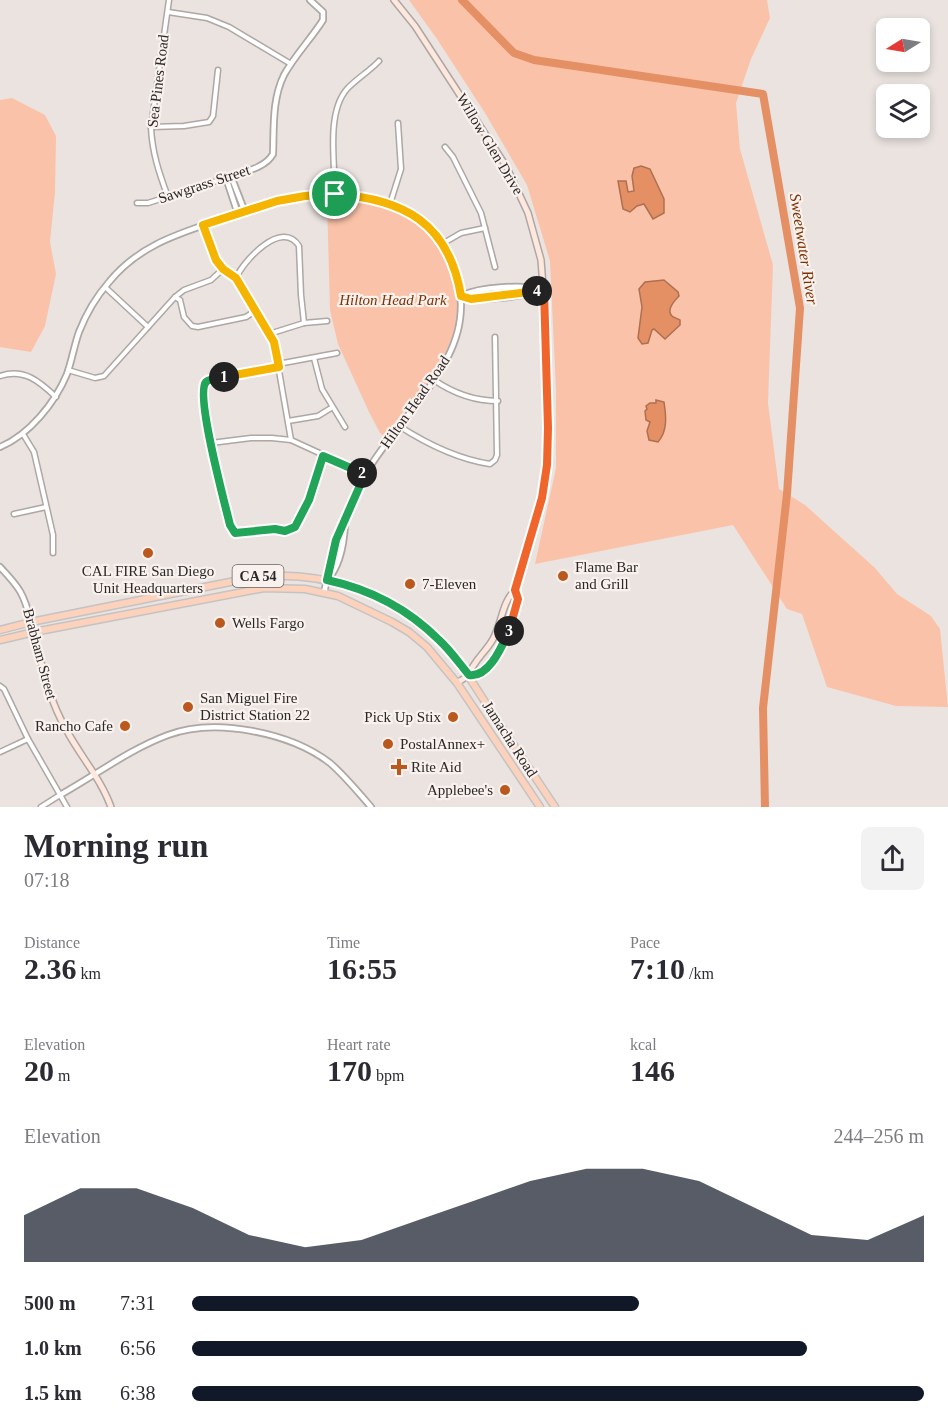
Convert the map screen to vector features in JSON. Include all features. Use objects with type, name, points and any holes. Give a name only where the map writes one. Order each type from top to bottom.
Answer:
[{"type":"main road","name":"Willow Glen Drive","points":[[394,0],[415,26],[492,142],[515,183],[532,225],[541,260],[548,428],[542,498],[515,590],[508,596],[494,638],[480,659],[472,666],[469,675]]},
{"type":"main road","name":"Jamacha Road","points":[[0,630],[255,577],[272,575],[346,584],[395,604],[440,640],[469,675],[555,807]]},
{"type":"main road","name":"Jamacha Road","points":[[0,640],[264,588],[305,589],[338,596],[370,610],[409,632],[427,647],[457,683],[540,807]]},
{"type":"main road","name":"Willow Glen Drive","points":[[457,683],[469,675],[477,675],[484,670],[504,642],[518,599],[515,590]]},
{"type":"main road","name":"Brabham Street","points":[[31,622],[51,700],[67,731],[96,776],[111,807]]},
{"type":"street","name":"Sea Pines Road","points":[[168,197],[157,166],[151,127],[169,0]]},
{"type":"street","name":"Sawgrass Street","points":[[136,203],[148,203],[168,197],[229,177],[270,160],[273,154],[276,98],[284,75],[323,20],[323,12],[310,0]]},
{"type":"street","points":[[168,12],[207,18],[229,27],[291,64]]},
{"type":"street","points":[[335,194],[334,124],[338,105],[347,89],[379,60]]},
{"type":"street","points":[[151,127],[205,124],[211,120],[218,70]]},
{"type":"street","points":[[390,204],[401,170],[398,123]]},
{"type":"street","points":[[445,147],[453,157],[480,211],[495,267]]},
{"type":"street","points":[[229,177],[245,212]]},
{"type":"street","points":[[229,177],[238,214]]},
{"type":"street","name":"Hilton Head Road","points":[[0,447],[13,442],[23,434],[56,397],[88,313],[105,287],[126,264],[138,255],[172,235],[277,201],[335,194],[367,197],[390,204],[417,218],[442,244],[454,268],[461,296],[460,318],[454,344],[434,379],[365,474],[336,540],[324,593]]},
{"type":"street","points":[[203,225],[216,260],[223,269],[236,278],[274,342],[291,441]]},
{"type":"street","points":[[442,244],[461,233],[485,228]]},
{"type":"street","points":[[236,278],[242,266],[258,250],[285,237],[296,240],[299,246],[304,323]]},
{"type":"street","points":[[68,370],[95,378],[104,376],[175,297],[184,290],[212,280],[223,269]]},
{"type":"street","points":[[461,296],[471,291],[517,287],[529,286],[544,289]]},
{"type":"street","points":[[105,287],[148,327]]},
{"type":"street","points":[[175,297],[181,302],[186,321],[192,326],[198,327],[246,317],[255,311]]},
{"type":"street","points":[[269,334],[304,323],[327,321]]},
{"type":"street","points":[[399,426],[426,443],[474,461],[490,464],[495,460],[498,455],[498,401],[495,337]]},
{"type":"street","points":[[323,456],[309,500],[295,527],[285,531],[264,530],[235,533],[231,529],[202,394],[208,380],[337,353]]},
{"type":"street","points":[[314,358],[322,389],[331,408],[345,428]]},
{"type":"street","points":[[0,376],[11,373],[23,374],[42,384],[56,397]]},
{"type":"street","points":[[434,379],[465,396],[498,401]]},
{"type":"street","points":[[288,421],[318,416],[331,408]]},
{"type":"street","points":[[23,434],[34,452],[53,535],[53,553]]},
{"type":"street","points":[[211,443],[265,438],[291,441],[300,443],[323,456],[365,474]]},
{"type":"street","points":[[14,514],[46,507]]},
{"type":"street","name":"Brabham Street","points":[[0,567],[19,586],[31,622]]},
{"type":"street","points":[[0,686],[4,689],[28,739],[67,807]]},
{"type":"street","points":[[41,807],[96,776],[135,750],[170,734],[207,729],[253,730],[309,749],[331,764],[371,807]]},
{"type":"street","points":[[0,752],[28,739]]},
{"type":"green space","points":[[409,0],[767,0],[770,18],[751,59],[736,103],[740,149],[773,265],[768,403],[779,489],[805,505],[875,568],[897,594],[931,616],[940,629],[948,707],[896,706],[827,687],[802,614],[787,609],[733,525],[535,564],[556,468],[556,390],[550,261],[527,185],[485,113]]},
{"type":"green space","points":[[12,98],[45,115],[56,136],[55,192],[50,242],[56,274],[45,326],[31,352],[0,347],[0,100]]},
{"type":"green space","name":"Hilton Head Park","points":[[338,199],[386,208],[414,222],[426,233],[445,259],[455,290],[457,305],[455,326],[442,360],[385,437],[380,433],[369,412],[338,344],[330,310],[327,200]]},
{"type":"shaded area","points":[[641,166],[650,169],[664,199],[664,213],[653,219],[644,204],[630,212],[623,209],[618,181],[626,181],[628,192],[634,191],[632,176],[634,168]]},
{"type":"shaded area","points":[[664,280],[678,292],[679,296],[672,305],[670,314],[680,320],[680,325],[665,339],[654,329],[652,330],[648,343],[642,344],[638,338],[642,307],[639,289],[645,282]]},
{"type":"shaded area","points":[[656,400],[664,402],[666,417],[665,428],[658,442],[649,440],[647,431],[650,422],[646,420],[645,411],[646,406],[656,403]]},
{"type":"waterway","name":"Sweetwater River","points":[[462,0],[514,53],[534,60],[763,94],[800,308],[787,494],[763,708],[765,807]]},
{"type":"place","name":"CAL FIRE San Diego Unit Headquarters","points":[[148,553]]},
{"type":"place","name":"Flame Bar and Grill","points":[[563,576]]},
{"type":"place","name":"7-Eleven","points":[[410,584]]},
{"type":"place","name":"Wells Fargo","points":[[220,623]]},
{"type":"place","name":"San Miguel Fire District Station 22","points":[[188,707]]},
{"type":"place","name":"Pick Up Stix","points":[[453,717]]},
{"type":"place","name":"Rancho Cafe","points":[[125,726]]},
{"type":"place","name":"PostalAnnex+","points":[[388,744]]},
{"type":"place","name":"Rite Aid","points":[[399,767]]},
{"type":"place","name":"Applebee's","points":[[505,790]]},
{"type":"route","points":[[335,194],[376,199],[408,212],[422,222],[448,253],[456,273],[461,296],[471,299],[530,294],[544,289],[548,428],[542,498],[515,590],[518,599],[509,630],[487,668],[474,676],[469,675],[440,640],[395,604],[346,584],[327,580],[336,540],[365,474],[323,456],[315,474],[309,500],[295,527],[285,531],[275,529],[239,534],[231,529],[203,405],[202,394],[205,383],[208,380],[279,367],[274,342],[236,278],[223,269],[216,260],[203,225],[277,201],[335,194]]}]
